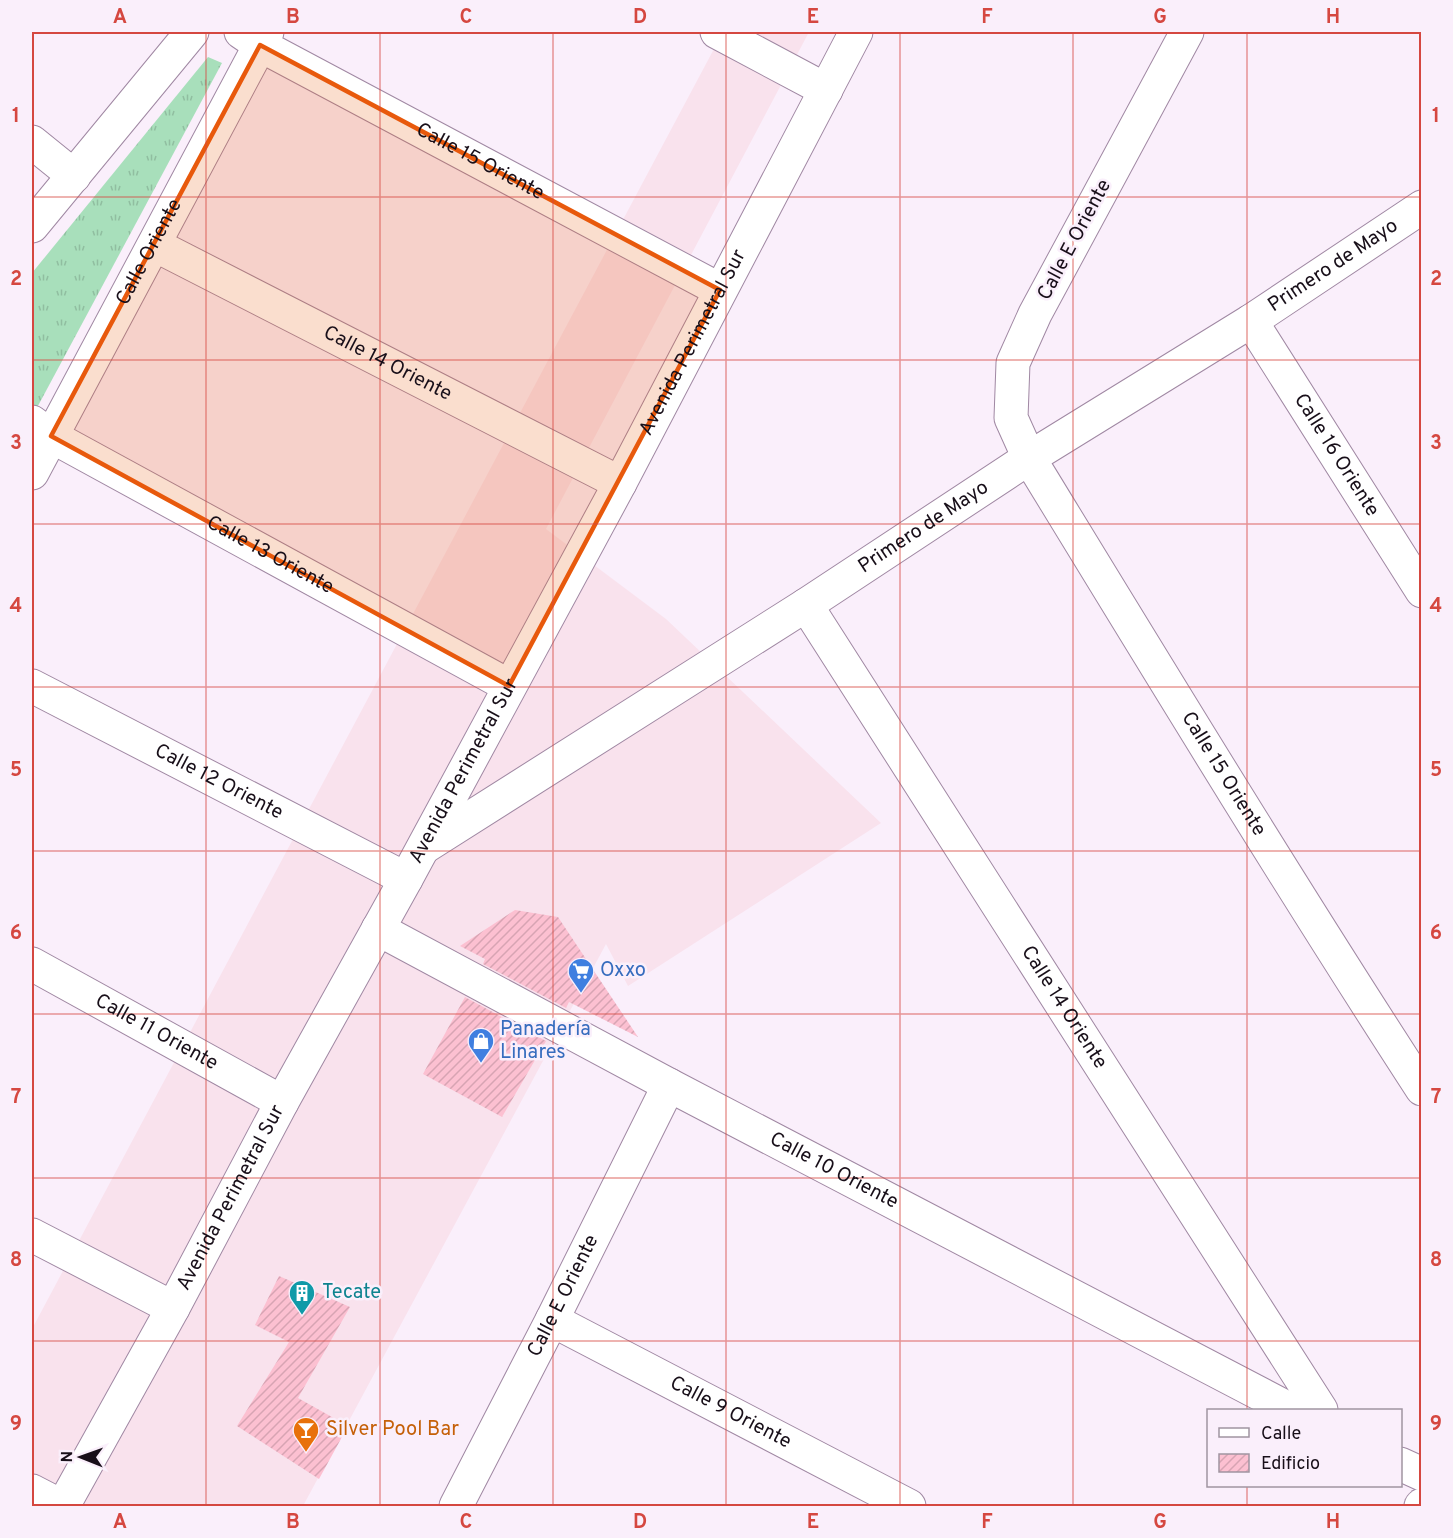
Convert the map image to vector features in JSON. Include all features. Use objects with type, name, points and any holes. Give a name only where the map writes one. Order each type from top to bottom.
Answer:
[{"type":"street","points":[[32,226],[192,32]]},
{"type":"street","points":[[717,32],[826,90]]},
{"type":"street","name":"Avenida Perimetral Sur","points":[[62,1506],[173,1308],[282,1102],[424,847],[620,483],[856,32]]},
{"type":"street","name":"Calle E Oriente","points":[[1029,458],[1011,418],[1013,363],[1035,314],[1187,32]]},
{"type":"street","name":"Calle 15 Oriente","points":[[256,36],[720,290]]},
{"type":"street","name":"Calle Oriente","points":[[32,473],[41,429],[154,245],[256,36]]},
{"type":"street","points":[[32,142],[74,176]]},
{"type":"street","name":"Primero de Mayo","points":[[424,847],[806,605],[1029,458],[1251,321],[1422,207]]},
{"type":"street","name":"Calle 14 Oriente","points":[[154,245],[620,483]]},
{"type":"street","name":"Calle 16 Oriente","points":[[1251,321],[1422,591]]},
{"type":"street","name":"Calle 13 Oriente","points":[[41,429],[509,686]]},
{"type":"street","name":"Calle 15 Oriente","points":[[1029,458],[1334,955],[1422,1089]]},
{"type":"street","name":"Calle 14 Oriente","points":[[806,605],[1320,1409]]},
{"type":"street","name":"Calle 12 Oriente","points":[[32,686],[406,879]]},
{"type":"street","name":"Calle 10 Oriente","points":[[378,929],[669,1085],[1289,1409]]},
{"type":"street","name":"Calle 11 Oriente","points":[[32,964],[282,1102]]},
{"type":"street","name":"Calle E Oriente","points":[[456,1506],[669,1085]]},
{"type":"street","points":[[32,1235],[173,1308]]},
{"type":"street","name":"Calle 9 Oriente","points":[[552,1320],[909,1506]]},
{"type":"street","points":[[1402,1464],[1422,1474]]},
{"type":"street","points":[[32,1491],[62,1506]]},
{"type":"highlighted area","points":[[260,45],[720,290],[509,686],[51,436]]},
{"type":"shaded area","points":[[723,32],[809,32],[546,529],[666,619],[881,823],[628,986],[606,944],[303,1506],[32,1506],[32,1329]]},
{"type":"green space","points":[[208,57],[222,63],[32,417],[32,273]]},
{"type":"building","name":"Oxxo","points":[[515,910],[558,917],[638,1037],[569,1002],[566,1008],[483,964],[485,959],[460,946]]},
{"type":"building","name":"Panadería Linares","points":[[465,997],[546,1041],[502,1117],[423,1074]]},
{"type":"building","points":[[279,1276],[350,1307],[298,1398],[348,1426],[319,1479],[237,1426],[289,1342],[255,1325]]},
{"type":"place","name":"Oxxo","points":[[581,994]]},
{"type":"place","name":"Panadería Linares","points":[[481,1064]]},
{"type":"place","name":"Tecate","points":[[302,1316]]},
{"type":"place","name":"Silver Pool Bar","points":[[306,1453]]}]
